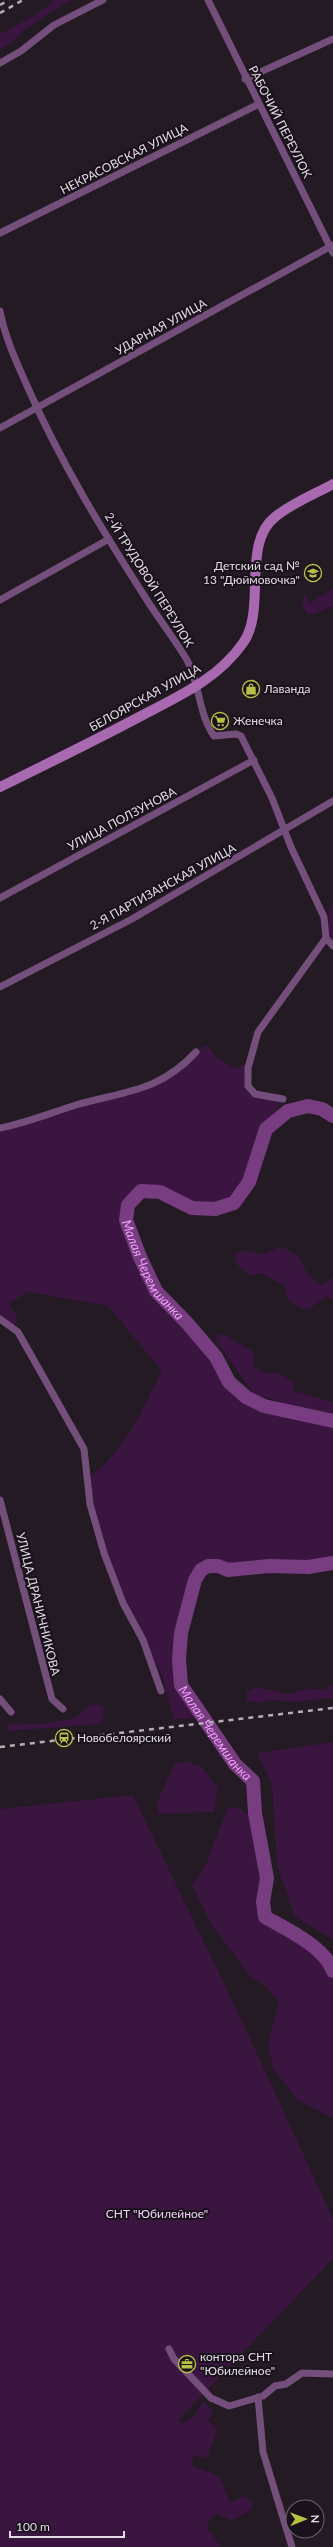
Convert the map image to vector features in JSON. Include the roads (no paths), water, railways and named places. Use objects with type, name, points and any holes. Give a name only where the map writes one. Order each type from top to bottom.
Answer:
[{"type":"street","points":[[0,63],[21,51],[54,25],[103,0]]},
{"type":"street","name":"РАБОЧИЙ ПЕРЕУЛОК","points":[[208,0],[245,79],[332,248]]},
{"type":"street","points":[[245,79],[333,39]]},
{"type":"street","name":"НЕКРАСОВСКАЯ УЛИЦА","points":[[0,234],[259,104]]},
{"type":"street","name":"УДАРНАЯ УЛИЦА","points":[[0,428],[332,248]]},
{"type":"street","name":"2-Й ТРУДОВОЙ ПЕРЕУЛОК","points":[[0,312],[1,322],[37,408],[71,474],[109,538],[187,660],[198,686],[203,716],[214,736],[236,734],[241,736],[254,760],[286,831],[290,847],[324,917],[326,938]]},
{"type":"street","name":"БЕЛОЯРСКАЯ УЛИЦА","points":[[0,787],[102,737],[198,686],[219,669],[244,642],[252,622],[260,542],[266,527],[275,517],[333,484]]},
{"type":"street","points":[[0,600],[109,538]]},
{"type":"street","name":"УЛИЦА ПОЛЗУНОВА","points":[[0,898],[254,760]]},
{"type":"street","name":"2-Я ПАРТИЗАНСКАЯ УЛИЦА","points":[[0,987],[132,919],[286,831],[333,801]]},
{"type":"street","points":[[283,1099],[255,1094],[248,1086],[248,1068],[258,1032],[326,938],[333,946]]},
{"type":"street","points":[[0,1128],[151,1086],[183,1067],[196,1052]]},
{"type":"street","points":[[0,1319],[18,1332],[84,1449],[90,1504],[104,1553],[123,1603],[143,1640],[161,1691]]},
{"type":"street","name":"УЛИЦА ДРАНИЧНИКОВА","points":[[0,1500],[52,1699],[63,1709]]},
{"type":"street","points":[[0,1699],[11,1712]]},
{"type":"street","points":[[169,2349],[174,2359],[211,2398],[229,2406],[258,2397],[302,2373],[333,2374]]},
{"type":"street","points":[[258,2397],[264,2452],[292,2547]]},
{"type":"waterway","name":"Малая Черемшанка","points":[[333,1116],[322,1109],[308,1106],[288,1111],[266,1129],[249,1182],[234,1203],[215,1209],[192,1208],[160,1192],[141,1191],[128,1205],[126,1220],[140,1257],[156,1291],[188,1324],[216,1357],[229,1382],[246,1397],[264,1406],[333,1421]]},
{"type":"waterway","name":"Малая Черемшанка","points":[[333,1563],[308,1567],[269,1566],[228,1570],[218,1566],[208,1566],[201,1570],[195,1580],[181,1633],[179,1660],[181,1685],[235,1764],[253,1781],[255,1813],[267,1878],[263,1902],[265,1917],[294,1933],[314,1947],[329,1962],[333,1971]]},
{"type":"railway","points":[[0,5],[9,0]]},
{"type":"railway","points":[[0,13],[23,0]]},
{"type":"railway","points":[[0,1747],[333,1708]]},
{"type":"place","name":"Детский сад № 13 \"Дюймовочка\"","points":[[313,573]]},
{"type":"place","name":"Лаванда","points":[[251,689]]},
{"type":"place","name":"Женечка","points":[[220,721]]},
{"type":"place","name":"Новобелоярский","points":[[64,1738]]},
{"type":"place","name":"контора СНТ \"Юбилейное\"","points":[[187,2364]]},
{"type":"park label","name":"СНТ \"Юбилейное\"","points":[[157,2214]]}]
